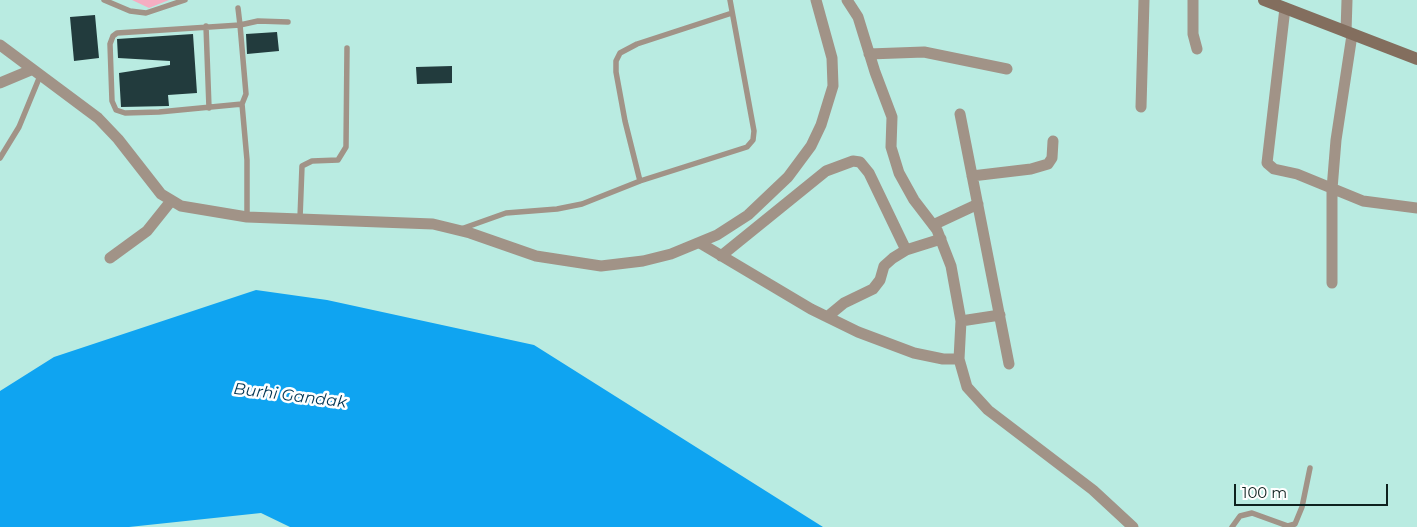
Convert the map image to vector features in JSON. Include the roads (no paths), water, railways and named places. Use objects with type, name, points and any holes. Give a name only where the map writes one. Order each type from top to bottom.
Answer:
[{"type":"street","points":[[0,45],[109,128],[152,184],[171,201],[194,209],[247,217],[418,222],[458,230],[536,256],[601,266],[643,261],[700,243],[734,225],[776,191],[806,153],[822,125],[831,93],[832,58],[816,0]]},
{"type":"street","points":[[847,0],[858,16],[869,54],[892,117],[891,147],[899,173],[914,200],[941,239],[951,266],[961,321],[959,359],[967,386],[988,410],[1093,490],[1133,527]]},
{"type":"street","points":[[1141,107],[1144,0]]},
{"type":"street","points":[[1192,0],[1192,34],[1197,49]]},
{"type":"street","points":[[1264,0],[1417,59]]},
{"type":"street","points":[[1332,283],[1332,189],[1349,33],[1347,0]]},
{"type":"street","points":[[1285,8],[1267,164],[1274,169],[1297,174],[1363,201],[1417,208]]},
{"type":"street","points":[[869,54],[924,52],[1007,69]]},
{"type":"street","points":[[0,83],[35,73]]},
{"type":"street","points":[[960,114],[1009,364]]},
{"type":"street","points":[[972,176],[1031,169],[1048,164],[1052,158],[1053,141]]},
{"type":"street","points":[[721,256],[826,170],[853,161],[860,162],[869,173],[906,250]]},
{"type":"street","points":[[110,258],[147,232],[171,201]]},
{"type":"street","points":[[933,225],[978,204]]},
{"type":"street","points":[[827,316],[844,302],[873,289],[880,280],[884,266],[906,250],[941,239]]},
{"type":"street","points":[[700,243],[827,316],[885,343],[914,353],[943,359],[959,359]]},
{"type":"street","points":[[961,321],[1000,315]]},
{"type":"lane","points":[[104,0],[130,11],[146,14],[185,0]]},
{"type":"lane","points":[[458,230],[506,213],[570,207],[640,181],[743,149],[753,140],[754,131],[730,0]]},
{"type":"lane","points":[[238,8],[246,94],[242,104],[247,169],[247,217]]},
{"type":"lane","points":[[640,181],[625,121],[616,72],[616,60],[620,54],[637,44],[732,13]]},
{"type":"lane","points":[[242,104],[125,113],[116,110],[112,92],[110,44],[113,36],[122,32],[240,25],[258,22],[288,22]]},
{"type":"lane","points":[[206,26],[209,108]]},
{"type":"lane","points":[[300,218],[302,166],[312,162],[338,160],[346,147],[347,48]]},
{"type":"lane","points":[[0,158],[19,127],[35,73]]},
{"type":"lane","points":[[1232,527],[1240,516],[1252,513],[1288,526],[1295,524],[1302,507],[1310,468]]},
{"type":"water","name":"Burhi Gandak","points":[[256,290],[327,300],[534,345],[823,527],[290,527],[261,513],[129,527],[0,527],[0,391],[54,357]]}]
